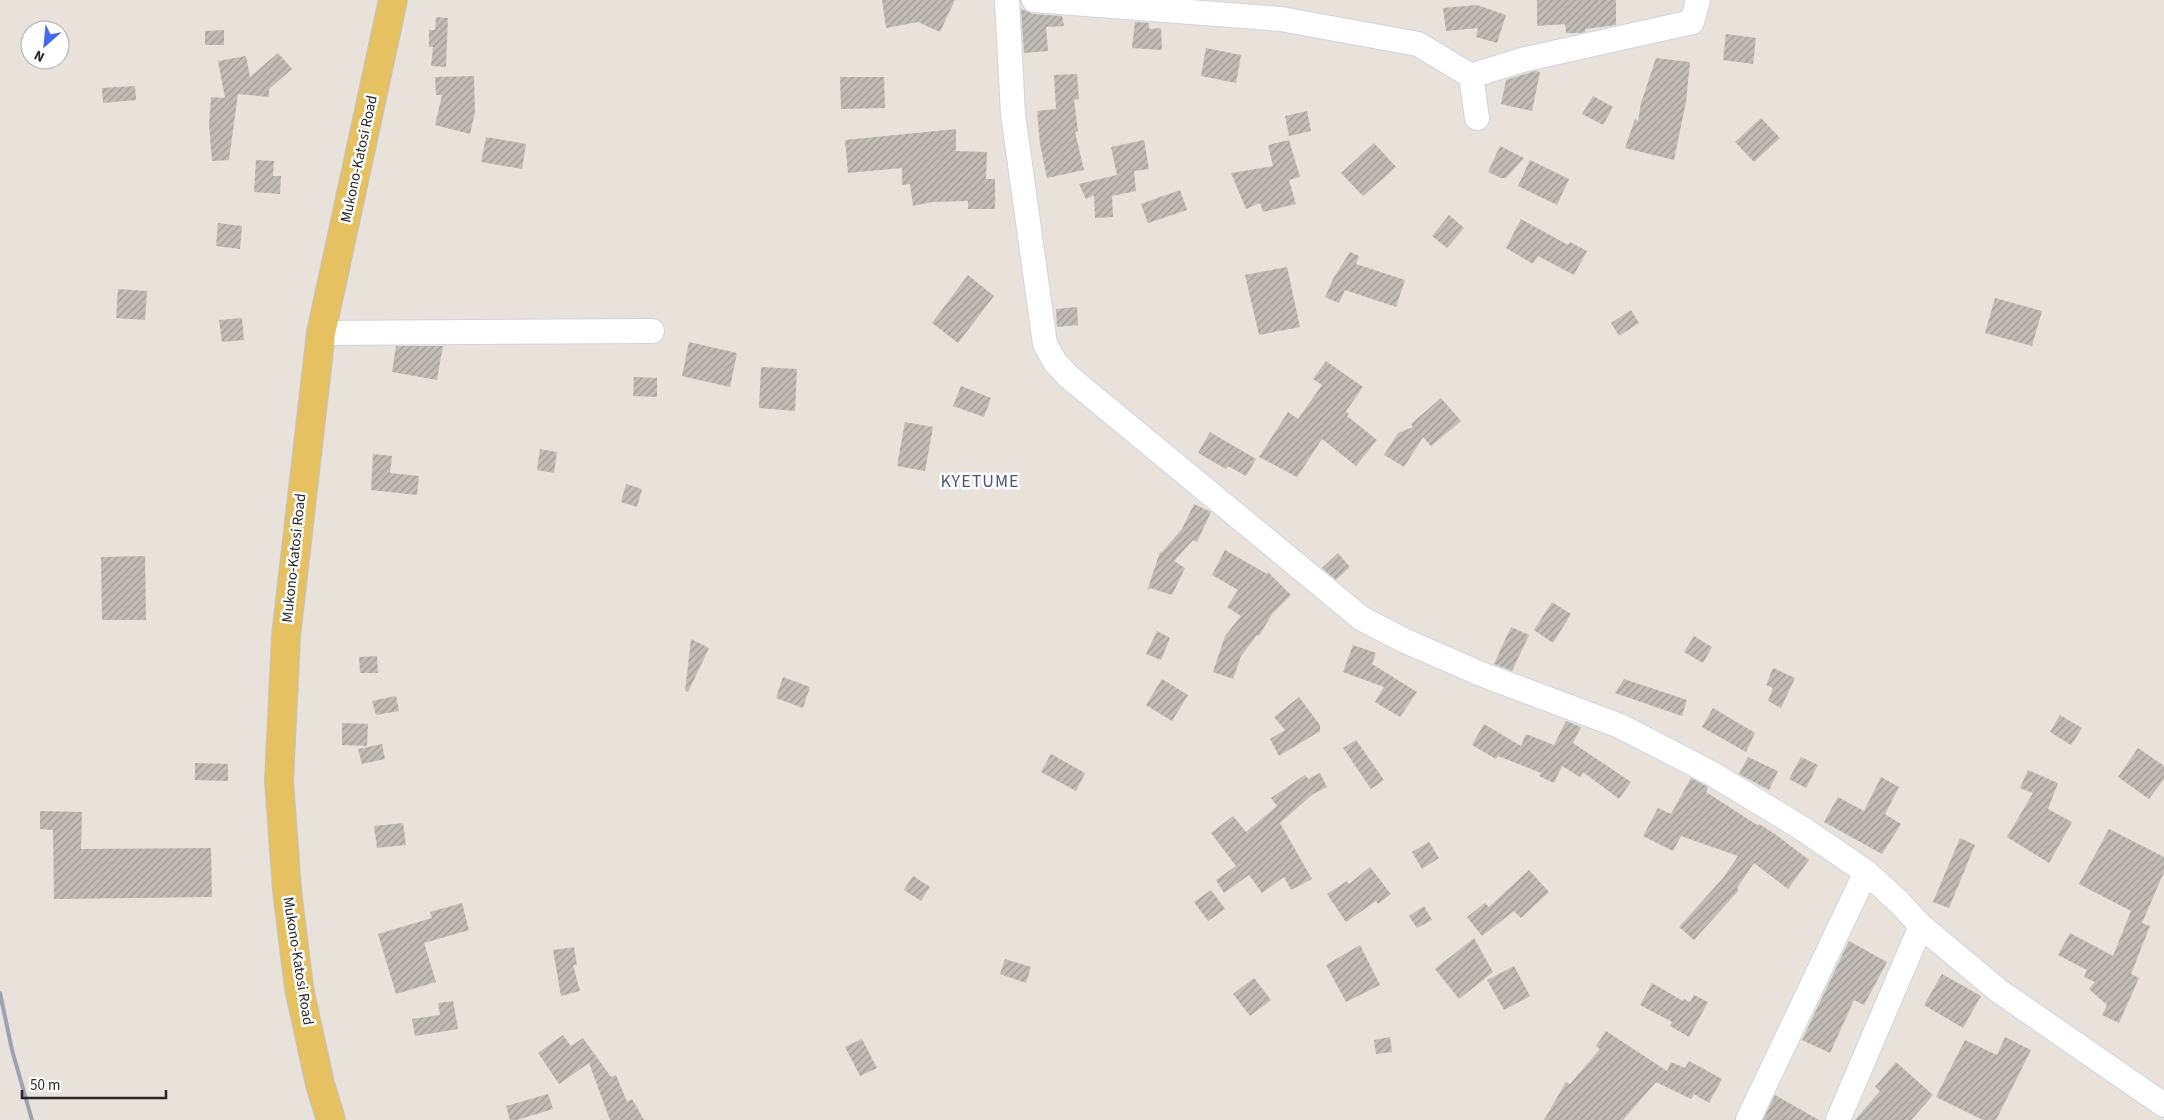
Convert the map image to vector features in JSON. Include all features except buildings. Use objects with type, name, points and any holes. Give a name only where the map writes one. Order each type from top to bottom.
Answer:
[{"type":"main road","name":"Mukono-Katosi Road","points":[[331,1120],[320,1084],[299,988],[286,890],[279,781],[286,636],[321,333],[393,0]]},
{"type":"street","points":[[1007,0],[1013,114],[1045,344],[1055,362],[1068,377],[1360,618],[1403,640],[1481,674],[1620,726],[1711,773],[1800,827],[1866,872],[1899,902],[1921,926],[1964,959],[1999,991],[2164,1105]]},
{"type":"street","points":[[1034,0],[1281,19],[1418,44],[1471,76],[1522,60],[1692,22],[1698,0]]},
{"type":"street","points":[[1471,76],[1477,118]]},
{"type":"street","points":[[321,333],[652,331]]},
{"type":"street","points":[[1748,1120],[1866,872]]},
{"type":"street","points":[[1838,1120],[1921,926]]},
{"type":"railway","points":[[0,993],[12,1050],[32,1120]]},
{"type":"district","name":"KYETUME","points":[[980,481]]}]
